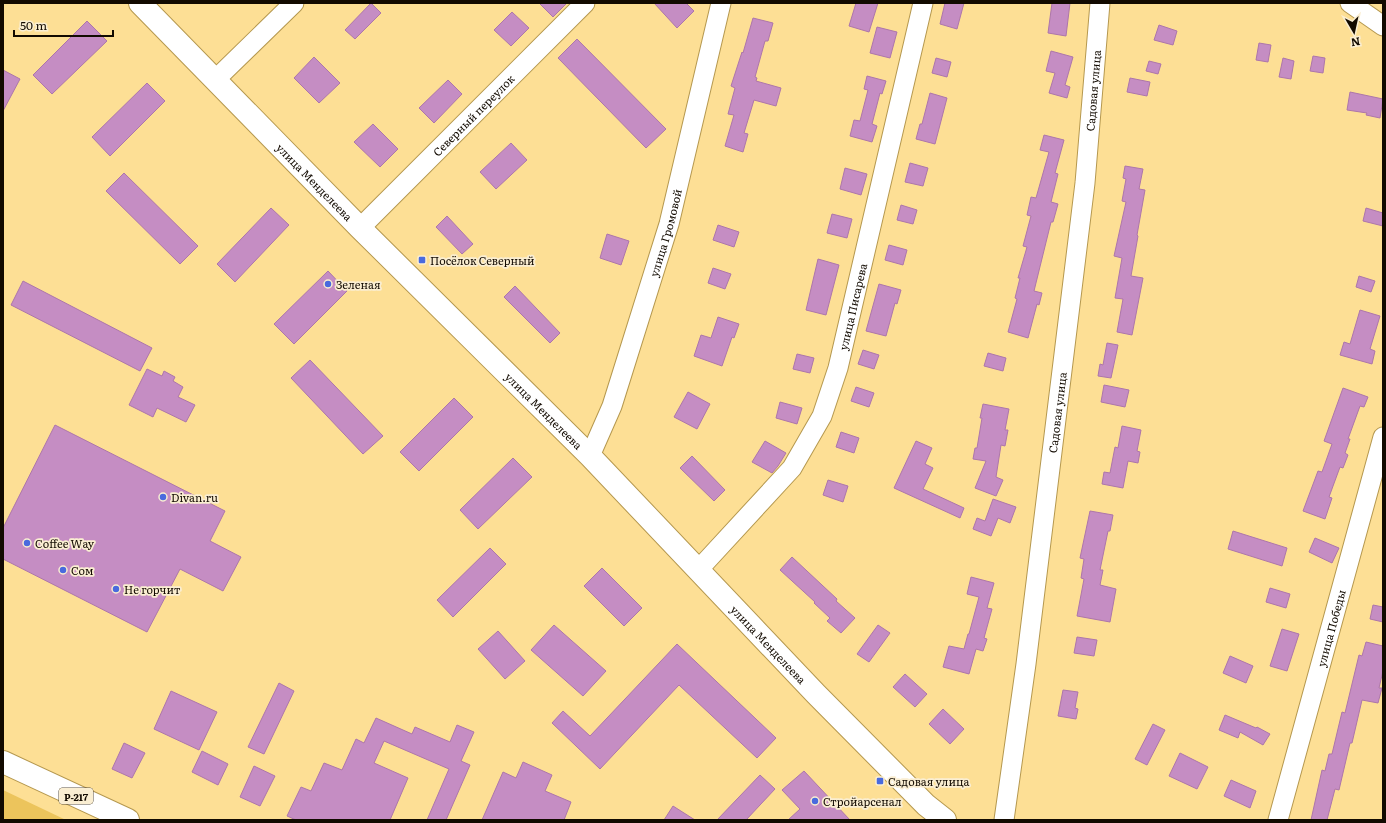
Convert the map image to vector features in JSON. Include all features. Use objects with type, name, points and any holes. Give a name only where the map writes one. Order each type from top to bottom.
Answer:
[{"type":"main road","name":"улица Менделеева","points":[[140,3],[360,228],[590,456],[816,694],[926,805],[945,820]]},
{"type":"main road","name":"Р-217","points":[[3,762],[128,820]]},
{"type":"street","points":[[215,80],[294,3]]},
{"type":"street","name":"Северный переулок","points":[[360,228],[585,3]]},
{"type":"street","name":"улица Громовой","points":[[590,456],[612,406],[669,224],[721,3]]},
{"type":"street","name":"улица Писарева","points":[[698,569],[792,468],[822,416],[838,368],[923,3]]},
{"type":"street","name":"Садовая улица","points":[[1004,820],[1028,648],[1084,191],[1100,3]]},
{"type":"street","points":[[1350,3],[1383,26]]},
{"type":"street","name":"улица Победы","points":[[1278,820],[1383,437]]},
{"type":"shaded area","points":[[3,790],[66,820],[3,820]]},
{"type":"building","points":[[371,3],[381,13],[355,39],[345,30]]},
{"type":"building","points":[[539,3],[567,3],[553,17]]},
{"type":"building","points":[[654,3],[686,3],[694,11],[677,28]]},
{"type":"building","points":[[856,3],[878,3],[869,32],[849,26]]},
{"type":"building","points":[[945,3],[964,3],[957,29],[940,24]]},
{"type":"building","points":[[1052,3],[1070,3],[1066,36],[1048,33]]},
{"type":"building","points":[[512,12],[529,28],[511,46],[494,30]]},
{"type":"building","points":[[753,18],[773,23],[768,41],[765,41],[755,77],[757,78],[756,81],[781,88],[776,106],[754,100],[744,133],[748,134],[743,152],[725,146],[734,115],[728,114],[735,88],[731,86],[742,52],[743,53]]},
{"type":"building","points":[[87,21],[107,41],[52,94],[33,75]]},
{"type":"building","points":[[1159,25],[1177,31],[1173,45],[1154,40]]},
{"type":"building","points":[[877,27],[897,32],[890,58],[870,53]]},
{"type":"building","points":[[577,39],[666,129],[646,148],[558,58]]},
{"type":"building","points":[[1259,43],[1271,45],[1268,62],[1256,60]]},
{"type":"building","points":[[1051,51],[1073,57],[1065,85],[1070,87],[1067,98],[1049,93],[1055,73],[1046,71]]},
{"type":"building","points":[[1313,56],[1325,58],[1323,73],[1310,71]]},
{"type":"building","points":[[314,57],[340,83],[319,103],[294,78]]},
{"type":"building","points":[[936,58],[951,62],[947,77],[932,73]]},
{"type":"building","points":[[1283,58],[1294,61],[1291,79],[1279,77]]},
{"type":"building","points":[[1149,61],[1161,64],[1158,74],[1146,71]]},
{"type":"building","points":[[3,70],[20,79],[3,111]]},
{"type":"building","points":[[867,76],[886,81],[882,94],[880,93],[872,124],[877,126],[872,142],[850,136],[854,120],[860,121],[868,90],[864,89]]},
{"type":"building","points":[[1130,78],[1150,82],[1147,96],[1127,92]]},
{"type":"building","points":[[448,80],[462,94],[434,123],[419,108]]},
{"type":"building","points":[[147,83],[165,101],[110,156],[92,137]]},
{"type":"building","points":[[1350,92],[1383,99],[1380,118],[1366,115],[1367,113],[1347,110]]},
{"type":"building","points":[[930,93],[947,98],[935,144],[916,139],[920,124],[922,124]]},
{"type":"building","points":[[373,124],[398,149],[380,167],[354,142]]},
{"type":"building","points":[[1044,135],[1064,140],[1055,173],[1058,174],[1051,202],[1058,204],[1053,222],[1051,222],[1034,291],[1042,293],[1039,305],[1037,304],[1028,338],[1008,332],[1017,299],[1015,298],[1020,278],[1018,278],[1027,247],[1023,246],[1031,216],[1027,215],[1031,197],[1036,198],[1049,152],[1040,150]]},
{"type":"building","points":[[511,143],[527,160],[496,189],[480,172]]},
{"type":"building","points":[[910,163],[928,168],[923,186],[905,182]]},
{"type":"building","points":[[1125,166],[1143,169],[1139,189],[1145,190],[1131,276],[1143,278],[1132,335],[1117,332],[1123,299],[1115,298],[1122,258],[1114,256],[1126,202],[1122,201],[1126,179],[1123,178]]},
{"type":"building","points":[[845,168],[867,174],[861,195],[840,189]]},
{"type":"building","points":[[124,173],[198,246],[180,264],[106,191]]},
{"type":"building","points":[[901,205],[917,210],[913,224],[897,220]]},
{"type":"building","points":[[271,208],[289,225],[235,282],[217,264]]},
{"type":"building","points":[[1366,208],[1383,213],[1383,226],[1363,221]]},
{"type":"building","points":[[832,214],[852,219],[847,238],[827,233]]},
{"type":"building","points":[[447,216],[473,244],[462,254],[436,227]]},
{"type":"building","points":[[718,225],[739,232],[734,247],[713,240]]},
{"type":"building","points":[[607,234],[629,241],[621,265],[600,258]]},
{"type":"building","points":[[889,245],[907,250],[903,265],[885,260]]},
{"type":"building","points":[[818,259],[839,265],[826,315],[806,310]]},
{"type":"building","points":[[713,268],[731,274],[725,289],[708,283]]},
{"type":"building","points":[[328,271],[347,291],[294,344],[274,324]]},
{"type":"building","points":[[1359,276],[1375,281],[1371,292],[1356,287]]},
{"type":"building","points":[[23,281],[152,348],[140,371],[11,305]]},
{"type":"building","points":[[879,284],[901,290],[897,304],[895,303],[886,336],[866,331]]},
{"type":"building","points":[[515,286],[560,333],[550,343],[504,297]]},
{"type":"building","points":[[1360,310],[1380,316],[1370,349],[1375,351],[1372,364],[1340,355],[1344,342],[1350,344]]},
{"type":"building","points":[[718,317],[739,324],[734,338],[732,337],[722,366],[694,356],[701,335],[711,338]]},
{"type":"building","points":[[1107,343],[1118,345],[1111,378],[1098,376],[1100,364],[1103,365]]},
{"type":"building","points":[[863,350],[879,355],[874,369],[858,364]]},
{"type":"building","points":[[988,353],[1006,358],[1003,371],[984,366]]},
{"type":"building","points":[[797,354],[814,358],[810,373],[793,369]]},
{"type":"building","points":[[310,360],[383,436],[363,454],[291,378]]},
{"type":"building","points":[[147,369],[162,376],[164,371],[175,377],[173,381],[183,387],[178,397],[195,405],[186,422],[157,408],[153,417],[129,405]]},
{"type":"building","points":[[1104,385],[1129,390],[1125,407],[1101,402]]},
{"type":"building","points":[[856,387],[874,393],[869,407],[851,401]]},
{"type":"building","points":[[1343,388],[1368,397],[1364,407],[1360,406],[1348,439],[1350,439],[1345,453],[1348,455],[1343,468],[1340,467],[1329,497],[1332,498],[1325,519],[1303,511],[1318,471],[1322,472],[1332,444],[1324,441]]},
{"type":"building","points":[[688,392],[710,404],[697,429],[674,417]]},
{"type":"building","points":[[454,398],[473,417],[419,471],[400,452]]},
{"type":"building","points":[[780,402],[802,408],[797,424],[776,418]]},
{"type":"building","points":[[983,404],[1009,409],[1005,430],[1008,430],[1005,446],[1001,445],[996,477],[1003,480],[996,496],[975,488],[986,461],[973,459],[975,448],[977,448]]},
{"type":"building","points":[[55,425],[225,511],[210,541],[241,557],[223,591],[180,569],[147,632],[3,559],[3,528]]},
{"type":"building","points":[[1122,426],[1141,430],[1137,451],[1140,452],[1138,463],[1128,461],[1123,488],[1102,484],[1104,472],[1110,473],[1115,447],[1118,448]]},
{"type":"building","points":[[841,432],[859,438],[854,453],[836,447]]},
{"type":"building","points":[[765,441],[786,453],[772,473],[752,462]]},
{"type":"building","points":[[916,441],[932,448],[925,464],[933,468],[923,489],[964,508],[960,518],[894,488]]},
{"type":"building","points":[[692,456],[725,490],[714,501],[680,468]]},
{"type":"building","points":[[513,458],[532,477],[478,529],[460,510]]},
{"type":"building","points":[[828,480],[848,486],[843,502],[823,495]]},
{"type":"building","points":[[993,499],[1016,507],[1010,523],[998,518],[991,536],[973,529],[977,518],[985,521]]},
{"type":"building","points":[[1090,511],[1113,515],[1100,570],[1103,570],[1100,585],[1116,589],[1110,622],[1077,616],[1084,579],[1081,578],[1084,559],[1080,558]]},
{"type":"building","points":[[1233,531],[1287,548],[1282,566],[1228,549]]},
{"type":"building","points":[[1315,538],[1339,548],[1332,563],[1309,552]]},
{"type":"building","points":[[490,548],[506,564],[453,617],[437,600]]},
{"type":"building","points":[[792,557],[855,618],[841,633],[827,621],[830,618],[814,603],[815,602],[780,570]]},
{"type":"building","points":[[602,568],[642,608],[624,626],[584,586]]},
{"type":"building","points":[[971,577],[994,583],[987,608],[992,609],[984,638],[987,639],[983,651],[976,649],[969,674],[943,667],[949,646],[964,649],[969,634],[979,597],[967,594]]},
{"type":"building","points":[[1270,588],[1290,594],[1286,608],[1266,602]]},
{"type":"building","points":[[1373,605],[1383,607],[1383,622],[1370,619]]},
{"type":"building","points":[[554,625],[606,671],[583,696],[531,650]]},
{"type":"building","points":[[878,625],[890,633],[869,662],[857,654]]},
{"type":"building","points":[[1282,629],[1299,634],[1287,671],[1270,666]]},
{"type":"building","points":[[498,631],[525,661],[505,679],[478,649]]},
{"type":"building","points":[[1077,637],[1097,640],[1094,656],[1074,653]]},
{"type":"building","points":[[1366,642],[1383,646],[1383,671],[1379,688],[1382,688],[1378,703],[1362,700],[1339,790],[1335,789],[1327,820],[1311,820],[1322,770],[1325,771],[1329,754],[1332,754],[1342,712],[1345,713],[1359,655],[1362,656]]},
{"type":"building","points":[[677,644],[776,738],[757,758],[679,685],[600,769],[552,723],[563,711],[590,736]]},
{"type":"building","points":[[1230,656],[1253,666],[1246,683],[1223,673]]},
{"type":"building","points":[[905,674],[927,694],[915,707],[893,687]]},
{"type":"building","points":[[279,683],[294,691],[264,754],[248,747]]},
{"type":"building","points":[[1063,690],[1078,692],[1075,708],[1078,709],[1076,719],[1058,716]]},
{"type":"building","points":[[171,691],[217,712],[199,750],[154,729]]},
{"type":"building","points":[[943,709],[964,729],[950,744],[929,724]]},
{"type":"building","points":[[1225,715],[1256,728],[1257,727],[1270,734],[1263,745],[1240,732],[1238,738],[1219,730]]},
{"type":"building","points":[[376,718],[412,734],[415,727],[450,742],[457,725],[474,732],[461,761],[470,765],[446,820],[427,820],[449,769],[384,741],[374,763],[408,778],[390,820],[296,820],[287,816],[301,787],[311,791],[324,763],[342,770],[356,739],[364,743]]},
{"type":"building","points":[[1153,724],[1165,730],[1147,765],[1135,759]]},
{"type":"building","points":[[124,743],[145,753],[132,778],[112,769]]},
{"type":"building","points":[[202,751],[228,764],[218,785],[192,772]]},
{"type":"building","points":[[1180,753],[1208,767],[1197,789],[1169,776]]},
{"type":"building","points":[[523,762],[552,775],[545,791],[571,802],[564,820],[482,820],[503,772],[516,778]]},
{"type":"building","points":[[254,766],[275,776],[260,806],[240,797]]},
{"type":"building","points":[[804,771],[850,820],[788,820],[800,809],[782,790]]},
{"type":"building","points":[[760,775],[775,789],[746,820],[717,820]]},
{"type":"building","points":[[1231,780],[1256,791],[1250,808],[1224,796]]},
{"type":"building","points":[[673,806],[695,820],[664,820]]},
{"type":"place","name":"Посёлок Северный","points":[[422,260]]},
{"type":"place","name":"Зеленая","points":[[328,284]]},
{"type":"place","name":"Divan.ru","points":[[163,497]]},
{"type":"place","name":"Coffee Way","points":[[27,543]]},
{"type":"place","name":"Сом","points":[[63,570]]},
{"type":"place","name":"Не горчит","points":[[116,589]]},
{"type":"place","name":"Садовая улица","points":[[880,781]]},
{"type":"place","name":"Стройарсенал","points":[[815,801]]}]
